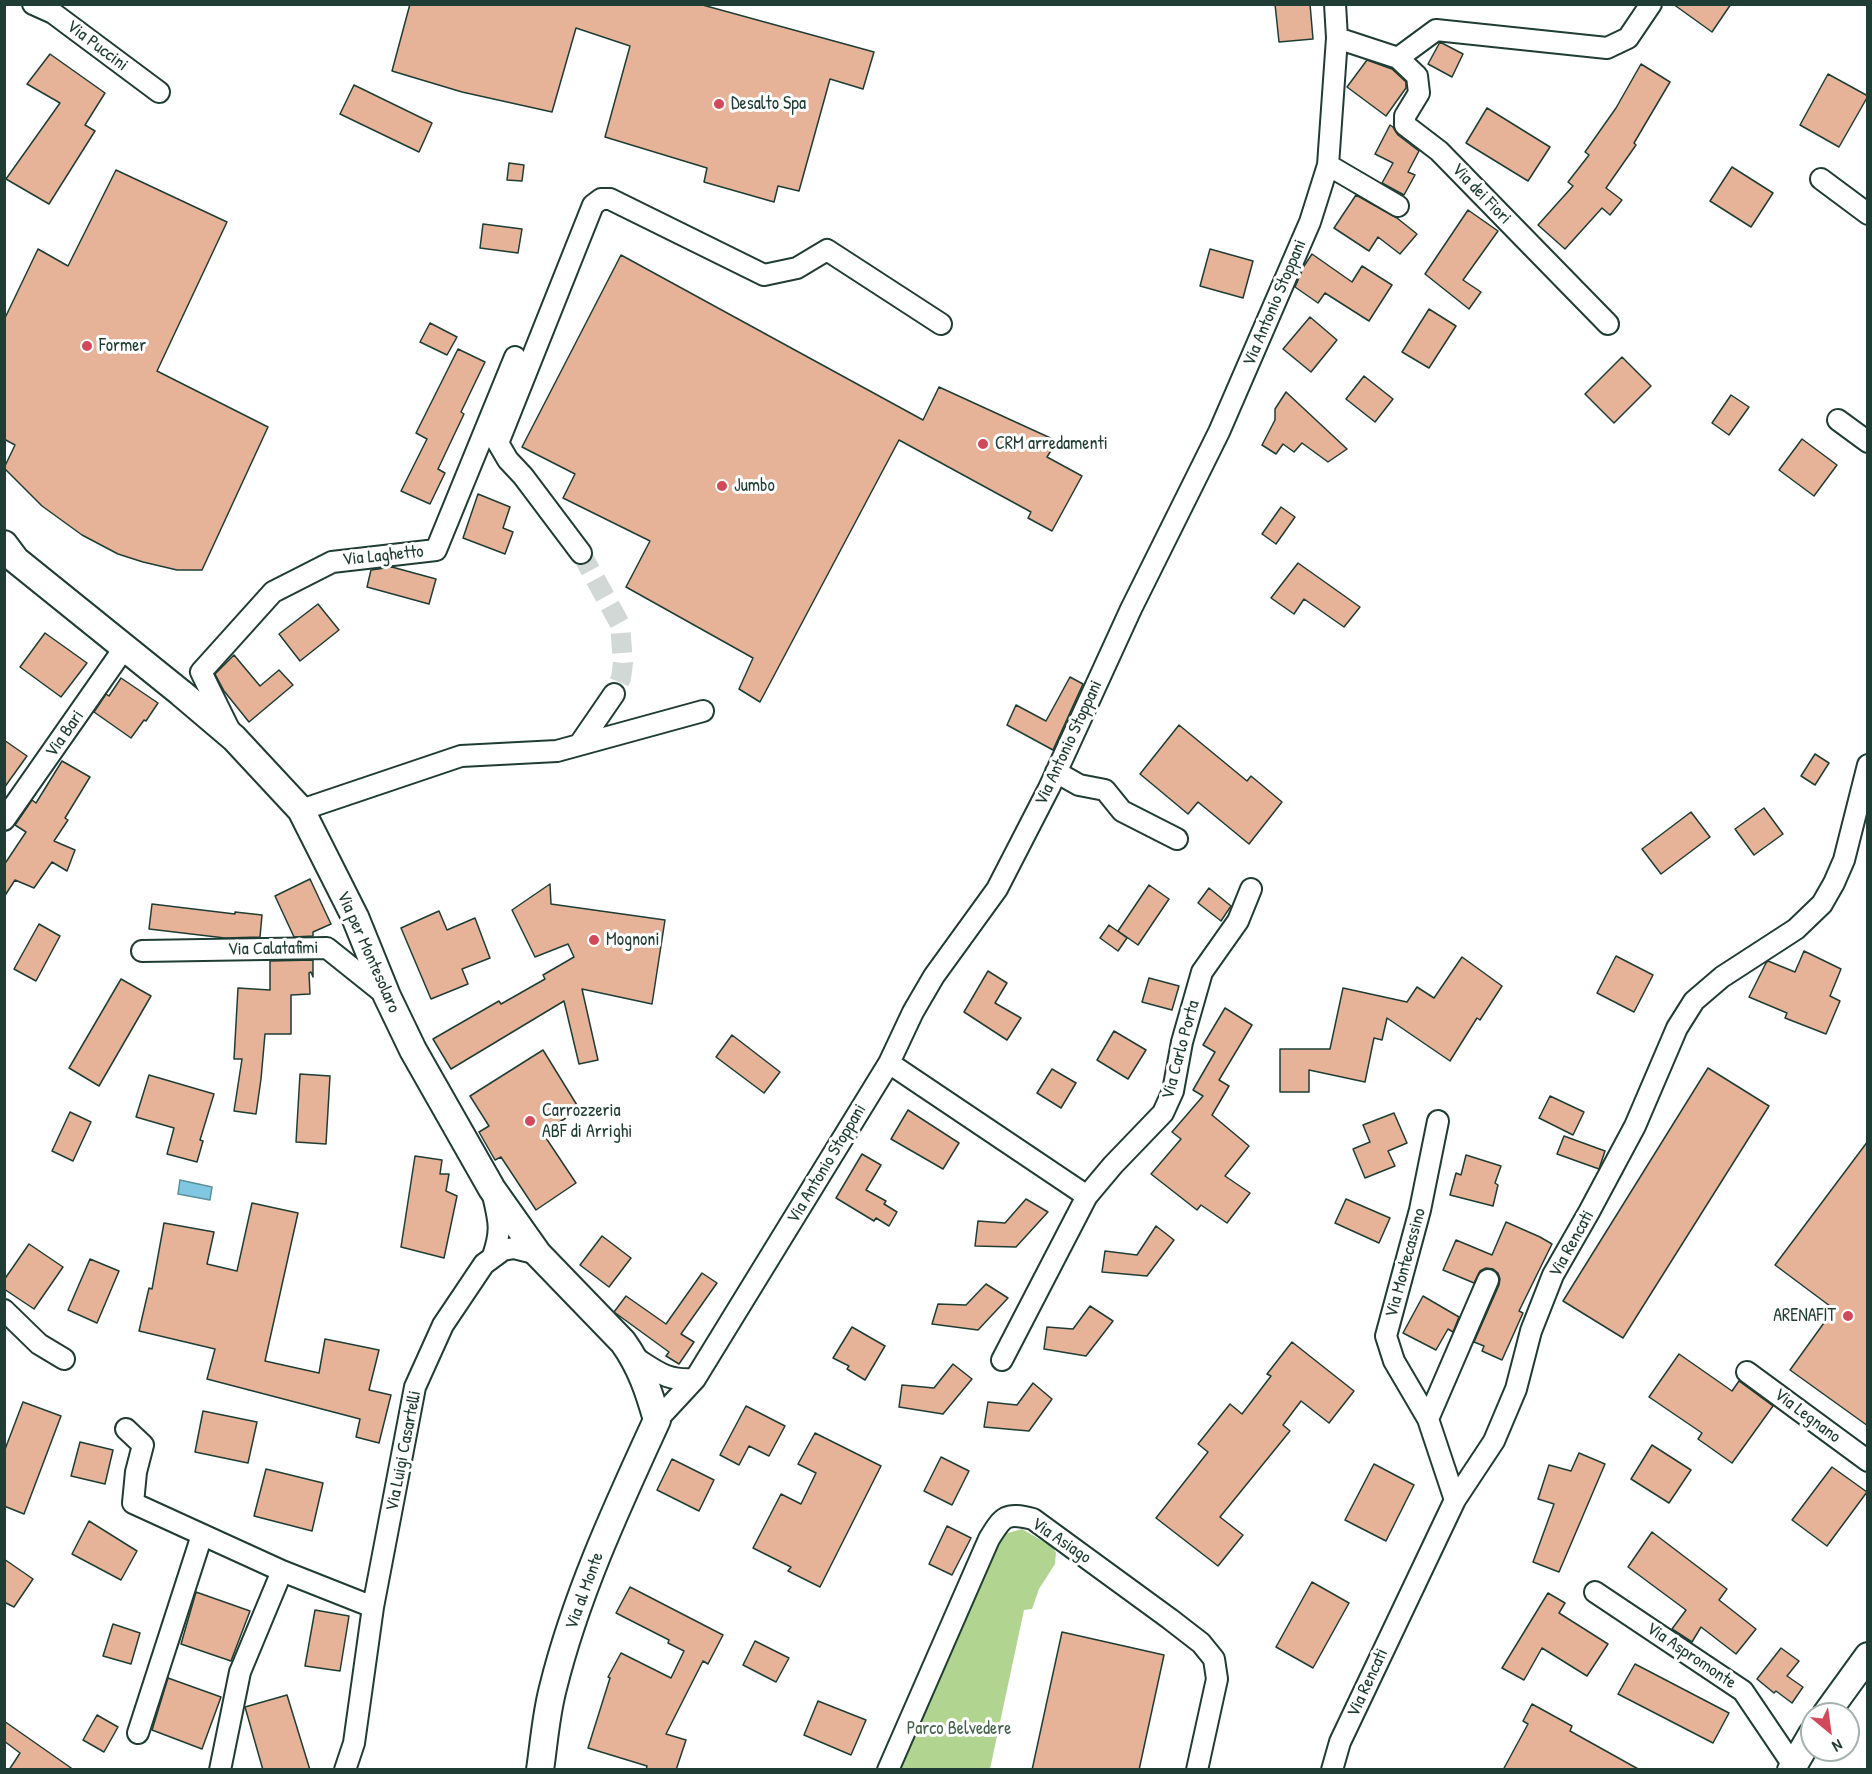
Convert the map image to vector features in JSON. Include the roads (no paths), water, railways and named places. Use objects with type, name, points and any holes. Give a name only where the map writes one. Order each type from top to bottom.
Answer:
[{"type":"main road","name":"Via per Montesolaro","points":[[4,544],[16,560],[182,693],[234,738],[301,810],[355,917],[387,996],[413,1050],[492,1189],[538,1254],[623,1342],[634,1357],[648,1386],[657,1420]]},
{"type":"main road","name":"Via al Monte","points":[[540,1770],[552,1689],[579,1605],[612,1517],[657,1420]]},
{"type":"main road","points":[[1835,1702],[1868,1656]]},
{"type":"main road","points":[[1792,1767],[1800,1754]]},
{"type":"street","name":"Via Puccini","points":[[33,4],[53,13],[159,92]]},
{"type":"street","name":"Via Antonio Stoppani","points":[[657,1420],[695,1379],[889,1063],[913,1012],[934,976],[997,889],[1056,772],[1131,609],[1219,432],[1310,222],[1328,165],[1337,38],[1335,4]]},
{"type":"street","points":[[1337,38],[1398,58],[1436,30],[1607,48],[1628,38],[1652,4]]},
{"type":"street","name":"Via dei Fiori","points":[[1398,58],[1418,76],[1419,93],[1405,116],[1405,125],[1439,151],[1608,324]]},
{"type":"street","points":[[1328,165],[1398,206]]},
{"type":"street","points":[[1821,179],[1868,214]]},
{"type":"street","points":[[581,553],[529,483],[508,460],[498,443],[592,205],[601,199],[610,199],[764,275],[797,268],[827,250],[941,324]]},
{"type":"street","name":"Via Laghetto","points":[[234,738],[201,672],[273,592],[332,562],[436,550],[516,357]]},
{"type":"street","points":[[1838,420],[1868,442]]},
{"type":"street","name":"Via Bari","points":[[4,820],[124,647]]},
{"type":"street","points":[[579,745],[614,694]]},
{"type":"street","points":[[301,810],[461,756],[557,751],[703,711]]},
{"type":"street","name":"Via Rencati","points":[[1332,1770],[1340,1742],[1455,1500],[1494,1441],[1516,1389],[1531,1331],[1553,1275],[1635,1126],[1677,1028],[1694,1001],[1715,983],[1796,929],[1822,904],[1844,860],[1868,765]]},
{"type":"street","points":[[1056,772],[1079,785],[1105,790],[1122,811],[1177,839]]},
{"type":"street","name":"Via Carlo Porta","points":[[1002,1360],[1088,1196],[1113,1165],[1163,1113],[1173,1091],[1182,1042],[1202,972],[1238,921],[1251,889]]},
{"type":"street","name":"Via Calatafimi","points":[[142,951],[327,948],[387,996]]},
{"type":"street","points":[[889,1063],[1088,1196]]},
{"type":"street","name":"Via Montecassino","points":[[1438,1121],[1420,1210],[1386,1336],[1394,1361],[1428,1419],[1455,1500]]},
{"type":"street","points":[[492,1189],[500,1225],[499,1239],[493,1256]]},
{"type":"street","points":[[493,1256],[502,1250],[514,1248],[538,1254]]},
{"type":"street","name":"Via Luigi Casartelli","points":[[345,1770],[354,1743],[373,1607],[415,1387],[443,1325],[484,1264],[493,1256]]},
{"type":"street","points":[[1428,1419],[1488,1280]]},
{"type":"street","points":[[4,1310],[39,1344],[64,1359]]},
{"type":"street","points":[[634,1357],[669,1378],[678,1381],[695,1379]]},
{"type":"street","name":"Via Legnano","points":[[1747,1372],[1868,1461]]},
{"type":"street","points":[[126,1430],[143,1445],[136,1472],[134,1503],[282,1571],[373,1607]]},
{"type":"street","name":"Via Asiago","points":[[888,1770],[989,1539],[1000,1521],[1016,1514],[1033,1520],[1170,1618],[1201,1643],[1214,1659],[1217,1679],[1197,1770]]},
{"type":"street","points":[[138,1733],[202,1535]]},
{"type":"street","points":[[220,1770],[240,1672],[282,1571]]},
{"type":"street","name":"Via Aspromonte","points":[[1594,1592],[1743,1691],[1792,1767]]},
{"type":"water","points":[[180,1180],[212,1187],[210,1200],[178,1194]]},
{"type":"tunnel","points":[[581,553],[620,624],[623,663],[621,678],[614,694]]},
{"type":"place","name":"Desalto Spa","points":[[719,104]]},
{"type":"place","name":"Former","points":[[87,346]]},
{"type":"place","name":"CRM arredamenti","points":[[983,444]]},
{"type":"place","name":"Jumbo","points":[[722,486]]},
{"type":"place","name":"Mognoni","points":[[594,940]]},
{"type":"place","name":"Carrozzeria ABF di Arrighi","points":[[530,1121]]},
{"type":"place","name":"ARENAFIT","points":[[1848,1316]]},
{"type":"park label","name":"Parco Belvedere","points":[[959,1729]]}]
